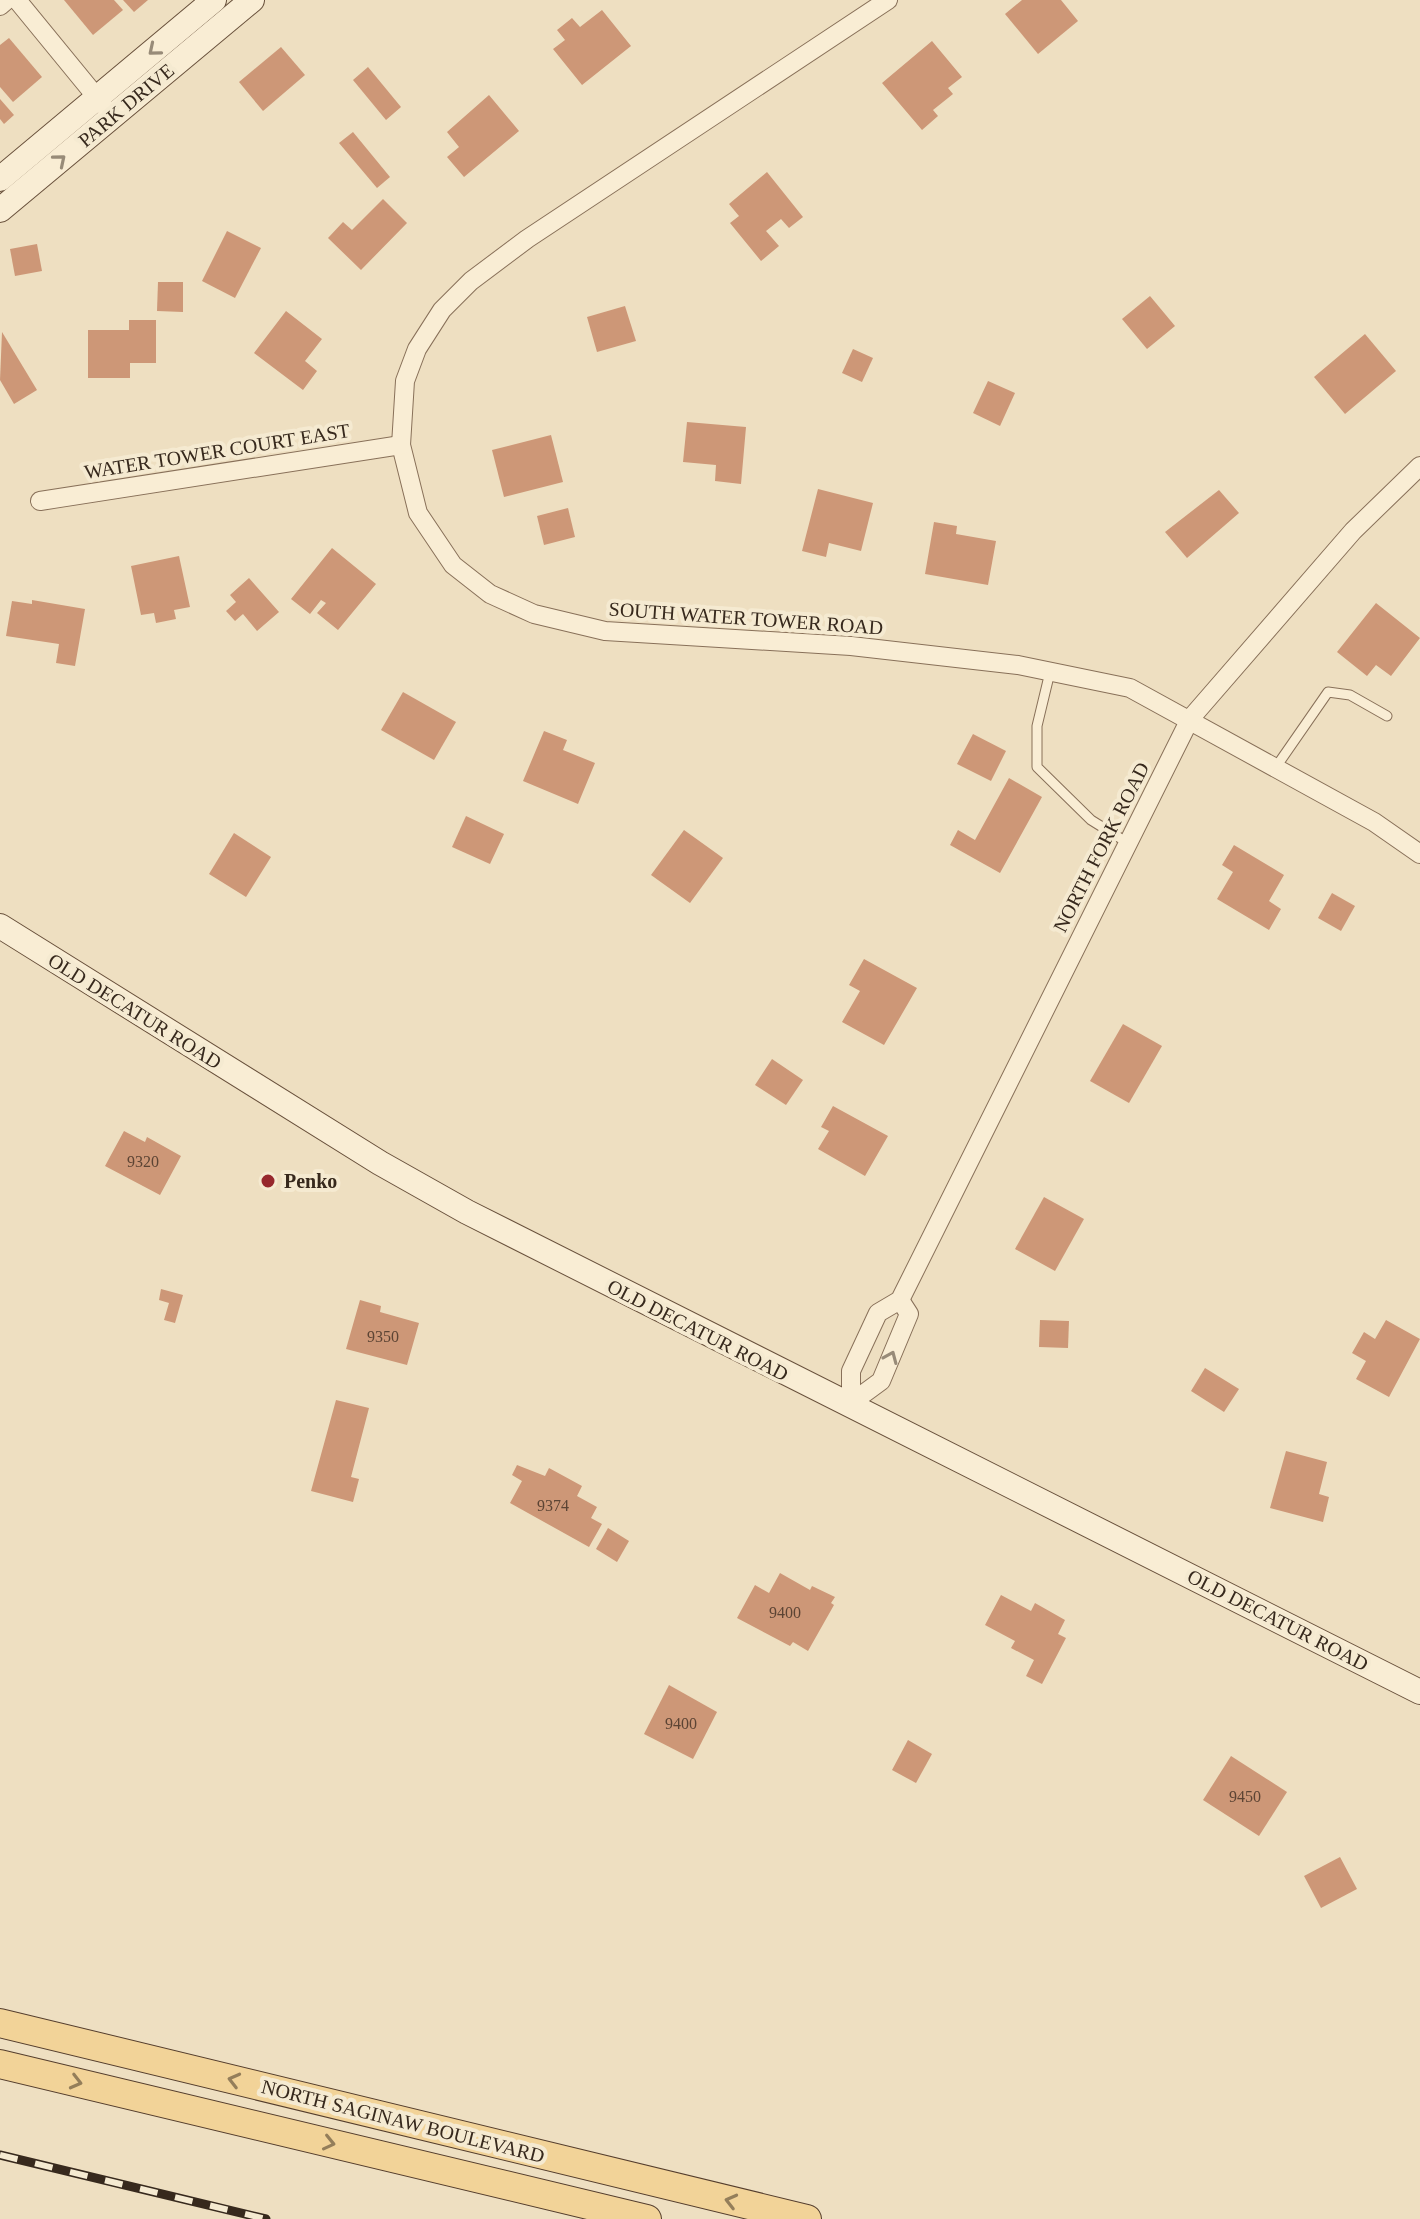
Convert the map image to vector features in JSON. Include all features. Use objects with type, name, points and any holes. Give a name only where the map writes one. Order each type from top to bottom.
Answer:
[{"type":"main road","name":"NORTH SAGINAW BOULEVARD","points":[[0,2023],[807,2219]]},
{"type":"main road","name":"NORTH SAGINAW BOULEVARD","points":[[0,2064],[647,2219]]},
{"type":"street","points":[[0,6],[7,0]]},
{"type":"street","points":[[17,0],[105,107]]},
{"type":"street","name":"PARK DRIVE","points":[[0,210],[214,0]]},
{"type":"street","name":"PARK DRIVE","points":[[0,179],[252,0]]},
{"type":"street","name":"SOUTH WATER TOWER ROAD","points":[[888,0],[589,197],[471,281],[442,310],[417,349],[405,381],[401,445],[418,513],[453,565],[490,594],[534,614],[605,631],[851,646],[1050,672],[1130,688],[1374,822],[1420,854]]},
{"type":"street","name":"WATER TOWER COURT EAST","points":[[40,501],[401,445]]},
{"type":"street","name":"NORTH FORK ROAD","points":[[851,1403],[851,1371],[878,1313],[900,1300],[1190,719],[1353,531],[1420,466]]},
{"type":"street","name":"OLD DECATUR ROAD","points":[[0,926],[158,1027],[442,1198],[725,1344],[851,1403],[1420,1692]]},
{"type":"street","name":"NORTH FORK ROAD","points":[[851,1403],[881,1381],[909,1314],[900,1300]]},
{"type":"lane","points":[[1050,672],[1037,726],[1037,767],[1091,820],[1128,843]]},
{"type":"lane","points":[[1276,767],[1328,692],[1350,695],[1387,716]]},
{"type":"building","points":[[64,0],[114,0],[123,10],[93,35]]},
{"type":"building","points":[[123,0],[148,0],[134,12]]},
{"type":"building","points":[[1022,0],[1061,0],[1078,21],[1038,54],[1005,14]]},
{"type":"building","points":[[602,10],[631,46],[582,85],[553,49],[565,40],[557,30],[572,18],[580,27]]},
{"type":"building","points":[[9,38],[42,77],[13,102],[0,87],[0,45]]},
{"type":"building","points":[[932,41],[962,77],[948,88],[953,94],[933,110],[938,116],[922,130],[882,83]]},
{"type":"building","points":[[281,47],[305,75],[263,111],[239,82]]},
{"type":"building","points":[[368,67],[401,107],[386,120],[353,80]]},
{"type":"building","points":[[489,95],[519,131],[464,177],[447,157],[459,147],[447,132]]},
{"type":"building","points":[[0,99],[14,115],[4,124],[0,119]]},
{"type":"building","points":[[353,132],[390,177],[377,188],[339,143]]},
{"type":"building","points":[[767,172],[803,217],[789,228],[781,219],[766,231],[779,246],[761,261],[730,223],[739,216],[729,204]]},
{"type":"building","points":[[383,199],[407,223],[361,270],[328,238],[343,222],[352,230]]},
{"type":"building","points":[[227,231],[261,248],[235,298],[202,281]]},
{"type":"building","points":[[37,244],[42,271],[15,276],[10,249]]},
{"type":"building","points":[[158,282],[183,282],[183,312],[157,311]]},
{"type":"building","points":[[1150,296],[1175,326],[1147,349],[1122,319]]},
{"type":"building","points":[[625,306],[636,341],[597,352],[587,317]]},
{"type":"building","points":[[286,311],[322,339],[305,361],[317,371],[303,390],[254,353]]},
{"type":"building","points":[[129,320],[156,320],[156,363],[130,363],[130,378],[88,378],[88,330],[129,330]]},
{"type":"building","points":[[2,332],[37,390],[14,404],[0,380]]},
{"type":"building","points":[[1365,334],[1396,371],[1345,414],[1314,377]]},
{"type":"building","points":[[853,349],[873,358],[862,382],[842,373]]},
{"type":"building","points":[[988,381],[1015,393],[1000,426],[973,413]]},
{"type":"building","points":[[687,422],[746,427],[741,484],[715,481],[716,465],[683,462]]},
{"type":"building","points":[[551,435],[563,482],[504,497],[492,450]]},
{"type":"building","points":[[818,489],[873,503],[861,551],[829,543],[826,557],[802,551]]},
{"type":"building","points":[[1219,490],[1239,513],[1187,558],[1165,532]]},
{"type":"building","points":[[568,508],[575,537],[544,545],[537,516]]},
{"type":"building","points":[[934,522],[957,526],[956,534],[996,541],[988,585],[925,574]]},
{"type":"building","points":[[332,548],[376,584],[338,630],[317,613],[326,603],[321,600],[310,614],[291,599]]},
{"type":"building","points":[[179,556],[190,607],[174,610],[176,619],[156,623],[154,613],[141,615],[131,566]]},
{"type":"building","points":[[249,578],[279,612],[257,631],[243,614],[235,621],[226,611],[236,602],[230,595]]},
{"type":"building","points":[[32,600],[85,609],[75,666],[56,663],[59,644],[6,636],[12,601],[32,604]]},
{"type":"building","points":[[1376,603],[1420,638],[1391,676],[1376,665],[1367,676],[1337,652]]},
{"type":"building","points":[[403,692],[456,722],[434,760],[381,730]]},
{"type":"building","points":[[544,731],[567,740],[563,750],[595,763],[578,804],[523,781]]},
{"type":"building","points":[[973,734],[1006,751],[991,781],[957,764]]},
{"type":"building","points":[[1009,778],[1042,797],[1000,873],[950,845],[958,830],[975,840]]},
{"type":"building","points":[[466,816],[504,834],[490,864],[452,847]]},
{"type":"building","points":[[684,830],[723,858],[690,903],[651,875]]},
{"type":"building","points":[[234,833],[271,857],[246,897],[209,874]]},
{"type":"building","points":[[1234,845],[1284,875],[1269,901],[1281,909],[1269,930],[1217,899],[1233,872],[1222,865]]},
{"type":"building","points":[[1332,893],[1355,906],[1341,931],[1318,918]]},
{"type":"building","points":[[864,959],[917,988],[884,1045],[842,1022],[860,991],[849,985]]},
{"type":"building","points":[[1123,1024],[1162,1046],[1129,1103],[1090,1081]]},
{"type":"building","points":[[772,1059],[803,1080],[786,1105],[755,1085]]},
{"type":"building","points":[[833,1106],[888,1136],[865,1176],[818,1149],[829,1131],[821,1127]]},
{"type":"building","points":[[124,1131],[145,1142],[147,1137],[181,1156],[160,1195],[105,1166]]},
{"type":"building","points":[[1044,1197],[1084,1219],[1055,1271],[1015,1249]]},
{"type":"building","points":[[161,1289],[183,1295],[175,1323],[164,1320],[169,1303],[159,1300]]},
{"type":"building","points":[[360,1300],[381,1306],[380,1312],[419,1323],[407,1365],[346,1349]]},
{"type":"building","points":[[1040,1320],[1069,1321],[1068,1348],[1039,1347]]},
{"type":"building","points":[[1386,1320],[1420,1339],[1389,1397],[1356,1379],[1366,1361],[1352,1353],[1364,1332],[1375,1339]]},
{"type":"building","points":[[1205,1368],[1239,1389],[1224,1412],[1191,1391]]},
{"type":"building","points":[[336,1400],[369,1408],[351,1477],[359,1479],[353,1502],[311,1491]]},
{"type":"building","points":[[1286,1451],[1327,1462],[1319,1494],[1329,1497],[1323,1522],[1270,1508]]},
{"type":"building","points":[[517,1465],[545,1476],[549,1468],[582,1486],[577,1496],[597,1507],[591,1518],[602,1524],[589,1547],[510,1503],[522,1481],[512,1475]]},
{"type":"building","points":[[608,1528],[629,1541],[617,1562],[596,1549]]},
{"type":"building","points":[[780,1573],[810,1590],[812,1586],[835,1597],[831,1603],[834,1605],[808,1651],[793,1642],[790,1646],[737,1618],[755,1585],[769,1593]]},
{"type":"building","points":[[1001,1595],[1031,1611],[1035,1603],[1065,1620],[1058,1634],[1066,1638],[1042,1684],[1026,1676],[1034,1660],[1011,1648],[1015,1641],[985,1625]]},
{"type":"building","points":[[669,1685],[717,1712],[693,1759],[644,1734]]},
{"type":"building","points":[[908,1740],[932,1754],[916,1783],[892,1770]]},
{"type":"building","points":[[1231,1756],[1287,1792],[1259,1836],[1203,1800]]},
{"type":"building","points":[[1340,1857],[1357,1889],[1321,1908],[1304,1876]]},
{"type":"railway","points":[[0,2155],[266,2219]]},
{"type":"place","name":"Penko","points":[[268,1181]]}]
